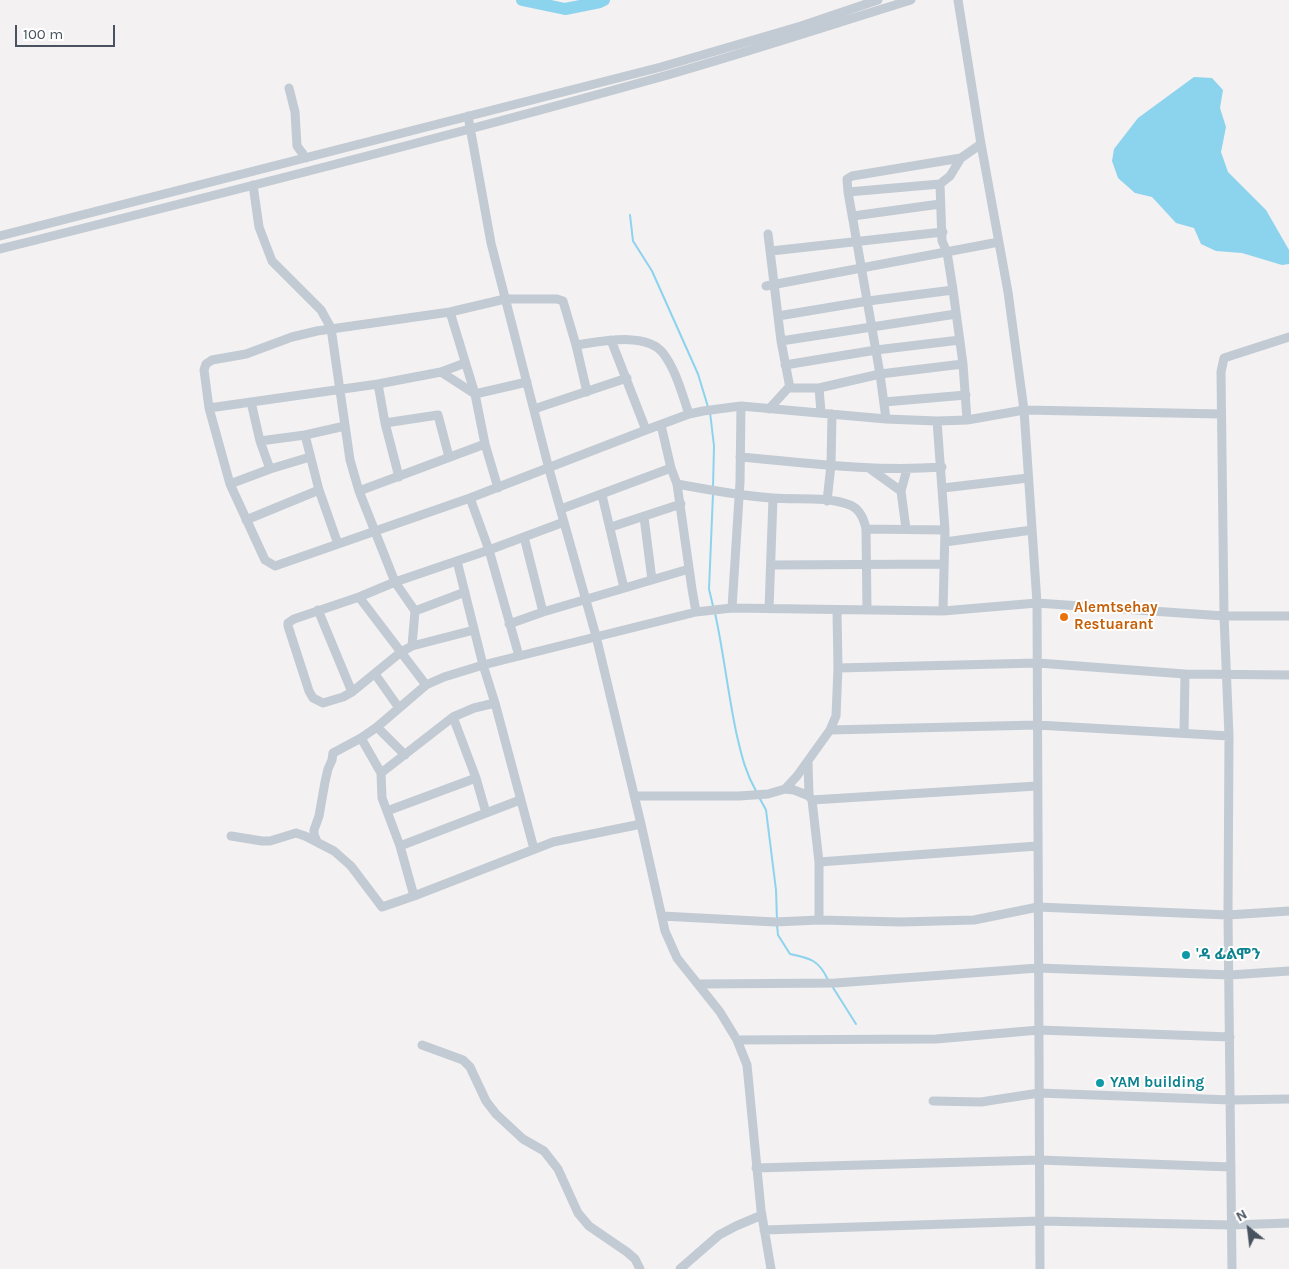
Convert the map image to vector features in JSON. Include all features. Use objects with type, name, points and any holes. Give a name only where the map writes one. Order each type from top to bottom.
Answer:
[{"type":"street","points":[[0,236],[468,116],[682,66],[878,0]]},
{"type":"street","points":[[0,249],[471,129],[911,0]]},
{"type":"street","points":[[958,0],[981,144],[1000,242],[1024,410],[1037,603],[1040,1269]]},
{"type":"street","points":[[289,88],[295,112],[298,146],[306,158]]},
{"type":"street","points":[[468,116],[491,243],[549,469],[596,636],[666,931],[677,958],[720,1012],[737,1040],[747,1065],[756,1168],[771,1269]]},
{"type":"street","points":[[848,192],[940,184],[950,176],[961,158],[981,144]]},
{"type":"street","points":[[886,419],[847,179],[852,176],[961,158]]},
{"type":"street","points":[[940,184],[944,246],[947,252],[960,340],[968,420]]},
{"type":"street","points":[[253,185],[259,227],[272,261],[321,310],[331,328],[350,460],[359,491],[395,582],[415,611],[412,646]]},
{"type":"street","points":[[853,216],[940,204]]},
{"type":"street","points":[[771,252],[943,232]]},
{"type":"street","points":[[768,234],[771,252],[771,285],[778,316],[789,387]]},
{"type":"street","points":[[771,285],[1000,242]]},
{"type":"street","points":[[778,316],[868,301],[953,290]]},
{"type":"street","points":[[587,392],[576,345],[561,300],[505,299],[450,312],[331,328],[292,337],[246,354],[212,360],[206,364],[204,370],[210,408],[230,484],[265,560],[274,566],[498,488],[646,430],[689,414],[703,411],[741,406],[886,419],[938,420],[968,420],[1024,410],[1221,414]]},
{"type":"street","points":[[450,312],[475,394],[498,488]]},
{"type":"street","points":[[781,341],[956,314]]},
{"type":"street","points":[[1232,1269],[1228,915],[1229,736],[1224,616],[1221,372],[1224,358],[1289,337]]},
{"type":"street","points":[[576,345],[611,340],[631,340],[649,344],[662,351],[671,366],[689,414]]},
{"type":"street","points":[[611,340],[646,430]]},
{"type":"street","points":[[785,365],[876,350],[960,340]]},
{"type":"street","points":[[210,408],[378,384],[441,372],[465,363]]},
{"type":"street","points":[[789,387],[792,389],[819,388],[880,374],[963,364]]},
{"type":"street","points":[[441,372],[475,394],[527,382]]},
{"type":"street","points":[[534,409],[627,378]]},
{"type":"street","points":[[378,384],[385,423],[399,477]]},
{"type":"street","points":[[769,409],[789,387]]},
{"type":"street","points":[[819,388],[821,412]]},
{"type":"street","points":[[884,402],[966,395]]},
{"type":"street","points":[[251,402],[260,441],[270,469]]},
{"type":"street","points":[[732,608],[741,406]]},
{"type":"street","points":[[827,500],[831,465],[832,414]]},
{"type":"street","points":[[385,423],[438,415],[449,457]]},
{"type":"street","points":[[938,420],[945,530],[943,611]]},
{"type":"street","points":[[661,425],[671,468],[677,484],[696,612]]},
{"type":"street","points":[[260,441],[305,435],[345,426]]},
{"type":"street","points":[[305,435],[319,490],[338,544]]},
{"type":"street","points":[[359,491],[486,444]]},
{"type":"street","points":[[230,484],[310,457]]},
{"type":"street","points":[[740,457],[907,470],[942,467]]},
{"type":"street","points":[[561,509],[671,468]]},
{"type":"street","points":[[868,468],[901,491]]},
{"type":"street","points":[[906,529],[901,491],[907,470]]},
{"type":"street","points":[[943,488],[1028,478]]},
{"type":"street","points":[[677,484],[738,495],[827,500],[854,507],[864,518],[866,529],[867,610]]},
{"type":"street","points":[[246,520],[319,490]]},
{"type":"street","points":[[602,495],[624,588]]},
{"type":"street","points":[[470,498],[489,550],[509,624],[520,656]]},
{"type":"street","points":[[769,608],[773,498]]},
{"type":"street","points":[[610,527],[680,504]]},
{"type":"street","points":[[644,517],[652,580]]},
{"type":"street","points":[[474,630],[412,646],[401,652],[352,692],[323,703],[313,698],[309,691],[288,626],[290,621],[318,610],[360,597],[395,582],[564,522]]},
{"type":"street","points":[[866,529],[945,530]]},
{"type":"street","points":[[945,542],[1032,530]]},
{"type":"street","points":[[524,537],[543,612]]},
{"type":"street","points":[[456,561],[534,849]]},
{"type":"street","points":[[772,565],[944,564]]},
{"type":"street","points":[[509,624],[543,612],[689,569]]},
{"type":"street","points":[[415,611],[465,592]]},
{"type":"street","points":[[360,597],[426,685]]},
{"type":"street","points":[[317,842],[314,830],[319,816],[332,753],[361,738],[377,727],[426,685],[483,664],[696,612],[732,608],[943,611],[1037,603],[1224,616],[1289,616]]},
{"type":"street","points":[[318,610],[352,692]]},
{"type":"street","points":[[785,789],[798,776],[830,730],[836,716],[838,668],[837,610]]},
{"type":"street","points":[[838,668],[1038,663],[1185,674],[1289,676]]},
{"type":"street","points":[[375,674],[399,708]]},
{"type":"street","points":[[1184,733],[1185,674]]},
{"type":"street","points":[[380,773],[454,717],[474,708],[495,703]]},
{"type":"street","points":[[454,717],[476,778],[486,813]]},
{"type":"street","points":[[830,730],[1037,725],[1229,736]]},
{"type":"street","points":[[377,727],[405,755]]},
{"type":"street","points":[[361,738],[380,773],[382,798],[400,846],[414,896]]},
{"type":"street","points":[[808,761],[810,798],[820,862],[819,920]]},
{"type":"street","points":[[387,811],[476,778]]},
{"type":"street","points":[[634,796],[739,796],[768,794],[785,789],[794,790],[810,798],[1037,786]]},
{"type":"street","points":[[400,846],[520,800]]},
{"type":"street","points":[[231,836],[270,841],[296,833],[317,842],[334,851],[351,866],[382,907],[553,842],[642,824]]},
{"type":"street","points":[[820,862],[1037,846]]},
{"type":"street","points":[[662,916],[775,922],[819,920],[901,922],[974,920],[1038,907],[1228,915],[1289,911]]},
{"type":"street","points":[[698,984],[836,983],[1038,968],[1230,975],[1289,971]]},
{"type":"street","points":[[737,1040],[936,1039],[1039,1030],[1230,1037]]},
{"type":"street","points":[[422,1045],[463,1060],[470,1067],[486,1101],[496,1114],[523,1139],[544,1152],[558,1169],[583,1220],[595,1231],[627,1252],[635,1259],[640,1269]]},
{"type":"street","points":[[933,1101],[981,1102],[1039,1093],[1231,1100],[1289,1099]]},
{"type":"street","points":[[756,1168],[1039,1160],[1232,1167]]},
{"type":"street","points":[[680,1269],[719,1235],[762,1215]]},
{"type":"street","points":[[764,1230],[1040,1221],[1231,1225],[1289,1222]]},
{"type":"water","points":[[1194,77],[1212,78],[1223,90],[1220,108],[1226,127],[1221,152],[1228,172],[1266,210],[1289,250],[1289,264],[1282,265],[1242,253],[1216,251],[1201,244],[1194,228],[1176,223],[1152,197],[1135,193],[1118,178],[1112,161],[1114,149],[1138,118]]},
{"type":"waterway","points":[[522,0],[565,9],[604,0]]},
{"type":"waterway","points":[[630,215],[633,241],[652,271],[698,374],[708,407]]},
{"type":"waterway","points":[[710,412],[714,446],[713,487]]},
{"type":"waterway","points":[[713,494],[709,589],[713,606]]},
{"type":"waterway","points":[[715,613],[737,736],[746,770],[756,791]]},
{"type":"waterway","points":[[759,797],[766,810],[776,890],[777,920]]},
{"type":"waterway","points":[[777,925],[778,935],[790,954],[813,961],[825,973],[828,980]]},
{"type":"waterway","points":[[832,986],[856,1024]]},
{"type":"place","name":"Alemtsehay Restuarant","points":[[1064,617]]},
{"type":"place","name":"'ዳ ፊልሞን","points":[[1186,955]]},
{"type":"place","name":"YAM building","points":[[1100,1083]]}]
